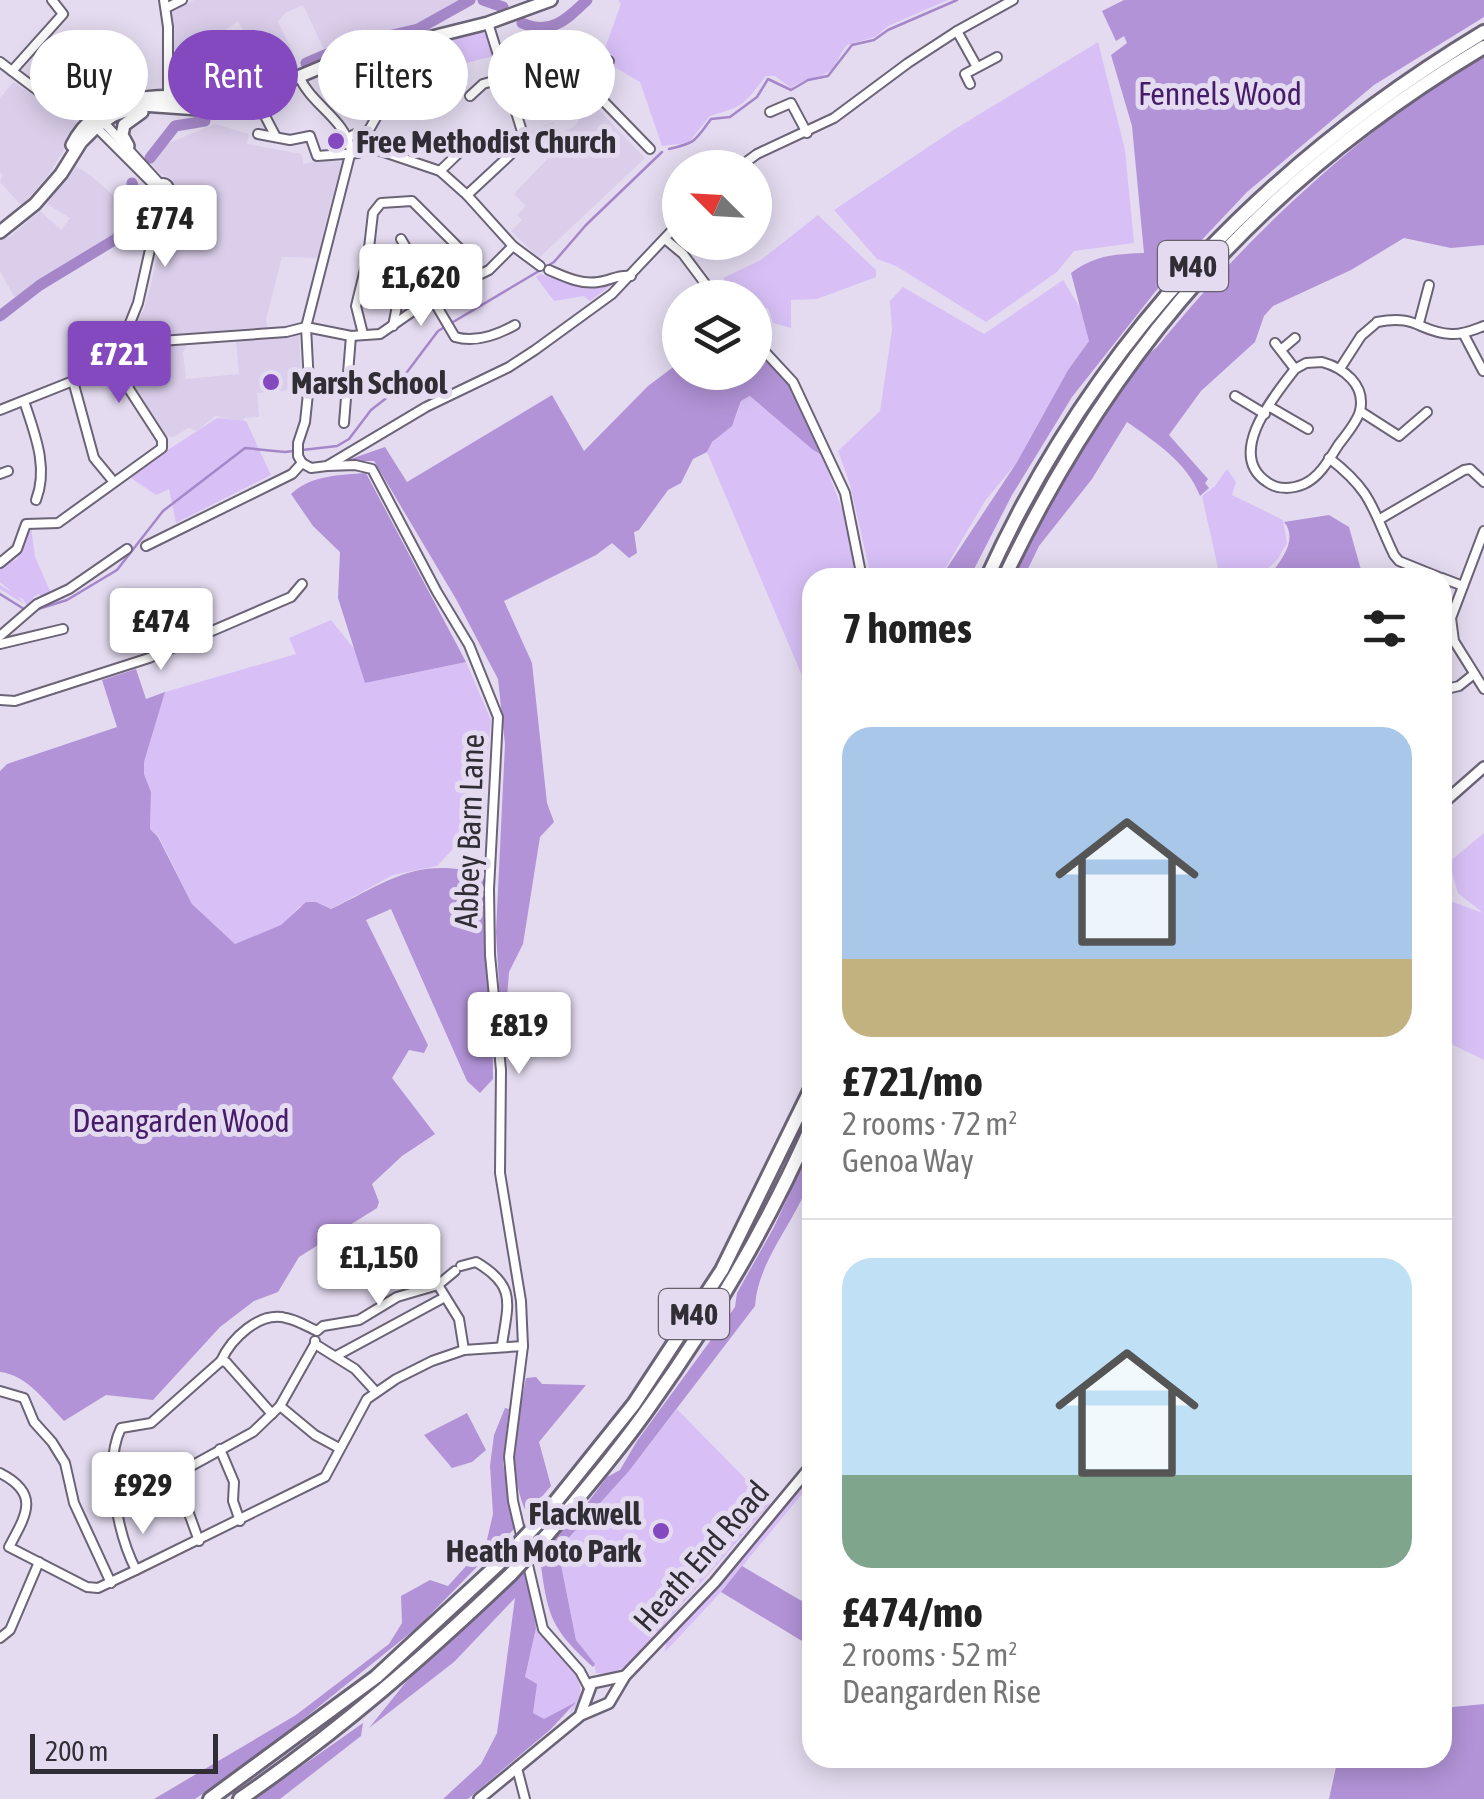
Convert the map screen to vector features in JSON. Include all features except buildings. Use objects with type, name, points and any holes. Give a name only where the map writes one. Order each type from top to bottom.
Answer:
[{"type":"highway","name":"M40","points":[[992,568],[1021,508],[1094,384],[1190,269],[1310,152],[1384,96],[1484,32]]},
{"type":"highway","name":"M40","points":[[1009,568],[1070,452],[1143,343],[1202,274],[1320,161],[1411,94],[1484,47]]},
{"type":"highway","name":"M40","points":[[210,1799],[376,1677],[541,1520],[634,1404],[713,1284],[802,1109]]},
{"type":"highway","name":"M40","points":[[240,1799],[302,1756],[418,1662],[548,1535],[610,1459],[692,1346],[739,1268],[802,1145]]},
{"type":"main road","points":[[459,30],[552,0]]},
{"type":"main road","points":[[299,76],[318,69]]},
{"type":"main road","points":[[148,104],[168,102]]},
{"type":"main road","points":[[128,146],[122,136],[124,125],[144,110],[168,102]]},
{"type":"main road","points":[[0,232],[34,204],[58,176],[95,120]]},
{"type":"street","points":[[12,71],[63,14],[52,0]]},
{"type":"street","points":[[168,102],[165,4],[182,0]]},
{"type":"street","points":[[768,150],[834,118],[957,31],[1014,0]]},
{"type":"street","points":[[488,23],[490,30]]},
{"type":"street","points":[[957,31],[977,67]]},
{"type":"street","points":[[970,84],[965,74],[997,57]]},
{"type":"street","points":[[0,62],[30,85]]},
{"type":"street","points":[[146,546],[292,474],[300,460],[298,444],[309,384],[306,327],[352,151],[349,138],[305,90],[299,76]]},
{"type":"street","points":[[470,96],[488,83]]},
{"type":"street","points":[[770,112],[792,103],[808,133]]},
{"type":"street","points":[[615,113],[650,149]]},
{"type":"street","points":[[95,120],[128,146],[160,189],[128,340],[132,352],[125,357]]},
{"type":"street","points":[[95,120],[160,189]]},
{"type":"street","points":[[266,120],[276,138]]},
{"type":"street","points":[[258,134],[290,140],[310,136],[317,156],[358,153],[377,120]]},
{"type":"street","points":[[467,194],[524,140],[520,120]]},
{"type":"street","points":[[349,138],[355,134],[365,142],[440,171],[467,194],[513,246],[544,268],[571,279],[596,283],[630,276]]},
{"type":"street","points":[[440,171],[467,145]]},
{"type":"street","points":[[362,334],[356,306],[373,213],[381,203],[412,201],[465,254],[478,275]]},
{"type":"street","points":[[401,239],[408,251],[448,289]]},
{"type":"street","points":[[300,460],[310,468],[326,466],[426,407],[509,367],[612,294],[662,242]]},
{"type":"street","points":[[115,352],[115,344],[128,340],[286,332],[306,327],[350,336],[380,334],[432,298],[489,270],[513,246]]},
{"type":"street","points":[[393,326],[408,251]]},
{"type":"street","points":[[1419,324],[1429,284]]},
{"type":"street","points":[[432,298],[455,337],[465,340],[500,334],[515,325]]},
{"type":"street","points":[[1341,367],[1361,336],[1376,323],[1396,318],[1438,332],[1463,333],[1484,326]]},
{"type":"street","points":[[1463,333],[1483,372]]},
{"type":"street","points":[[344,423],[350,336]]},
{"type":"street","points":[[1294,338],[1279,346],[1296,369]]},
{"type":"street","points":[[115,352],[125,357]]},
{"type":"street","points":[[0,410],[73,381],[115,352]]},
{"type":"street","points":[[0,563],[17,549],[26,524],[58,523],[162,448],[162,440],[129,388],[125,357]]},
{"type":"street","points":[[772,359],[793,382],[845,493],[860,568]]},
{"type":"street","points":[[1314,362],[1341,367],[1360,396],[1360,411],[1330,458],[1307,482],[1278,488],[1256,472],[1250,458],[1250,442],[1296,369],[1314,362]]},
{"type":"street","points":[[73,381],[94,458],[113,481]]},
{"type":"street","points":[[1236,396],[1308,430]]},
{"type":"street","points":[[24,401],[40,449],[36,500]]},
{"type":"street","points":[[1360,411],[1399,436],[1427,412]]},
{"type":"street","points":[[1330,458],[1359,482],[1394,555],[1421,568]]},
{"type":"street","name":"Abbey Barn Lane","points":[[326,466],[372,469],[469,645],[498,717],[489,888],[490,955],[500,1070],[500,1173],[521,1300],[523,1346],[508,1457],[513,1501],[543,1629],[580,1671],[588,1692]]},
{"type":"street","points":[[1380,519],[1464,470],[1470,469],[1484,482]]},
{"type":"street","points":[[1452,615],[1484,531]]},
{"type":"street","points":[[0,636],[31,608],[69,589],[128,549]]},
{"type":"street","points":[[1452,582],[1463,586]]},
{"type":"street","points":[[0,700],[15,701],[149,658],[292,600],[302,584]]},
{"type":"street","points":[[0,644],[64,629]]},
{"type":"street","points":[[1452,632],[1484,689]]},
{"type":"street","points":[[1452,688],[1474,674]]},
{"type":"street","points":[[1452,795],[1484,767]]},
{"type":"street","points":[[114,1487],[174,1475],[253,1432],[280,1406],[323,1326],[359,1320],[397,1297],[438,1285],[458,1269],[476,1262],[500,1277],[506,1286],[502,1346]]},
{"type":"street","points":[[438,1285],[458,1319],[464,1350]]},
{"type":"street","points":[[336,1356],[445,1297]]},
{"type":"street","points":[[136,1570],[128,1554],[114,1487],[114,1443],[121,1428],[151,1423],[221,1361],[228,1345],[269,1317],[286,1318],[317,1331]]},
{"type":"street","points":[[314,1344],[356,1368],[376,1392]]},
{"type":"street","points":[[0,1473],[18,1484],[28,1502],[24,1518],[5,1545],[87,1587],[98,1588],[325,1477],[367,1400],[432,1360],[464,1350],[523,1346]]},
{"type":"street","points":[[221,1361],[272,1414]]},
{"type":"street","points":[[0,1390],[24,1398],[34,1422],[59,1452],[70,1478],[74,1503],[111,1583]]},
{"type":"street","points":[[280,1406],[315,1435],[339,1448]]},
{"type":"street","points":[[220,1449],[234,1482],[233,1501],[240,1521]]},
{"type":"street","points":[[174,1475],[199,1541]]},
{"type":"street","name":"Heath End Road","points":[[598,1705],[609,1702],[625,1676],[656,1648],[715,1582],[802,1477]]},
{"type":"street","points":[[0,1638],[8,1633],[39,1562]]},
{"type":"street","name":"Abbey Barn Lane","points":[[580,1671],[604,1680]]},
{"type":"street","name":"Heath End Road","points":[[604,1680],[625,1676]]},
{"type":"street","points":[[580,1715],[588,1692],[604,1680],[614,1691]]},
{"type":"street","points":[[479,1799],[580,1715],[598,1705],[588,1692]]},
{"type":"street","points":[[516,1768],[525,1799]]},
{"type":"shaded area","points":[[194,0],[465,0],[432,19],[400,30],[318,30],[318,37],[303,5],[285,13],[278,22],[282,30],[243,30],[238,21],[225,30],[172,30],[172,12]]},
{"type":"shaded area","points":[[618,0],[948,0],[888,26],[875,37],[847,45],[834,67],[821,76],[791,88],[775,76],[766,76],[742,103],[710,116],[688,143],[662,146],[640,82],[615,67],[615,30],[612,30],[621,4]]},
{"type":"shaded area","points":[[486,34],[488,57],[468,63],[468,35]]},
{"type":"shaded area","points":[[1098,42],[1125,150],[1134,243],[1074,251],[1057,272],[986,322],[896,266],[877,259],[834,210],[955,129]]},
{"type":"shaded area","points":[[13,82],[30,93],[30,120],[75,120],[79,125],[49,174],[22,206],[0,182],[0,98]]},
{"type":"shaded area","points":[[579,120],[608,120],[645,158],[539,258],[511,231],[522,220],[517,215],[526,206],[514,194],[550,156],[532,140],[529,132],[553,122],[559,134]]},
{"type":"shaded area","points":[[215,124],[249,134],[247,144],[302,154],[303,164],[342,162],[319,258],[282,257],[267,328],[134,336],[131,329],[144,309],[150,289],[173,180],[159,173],[150,162],[169,143]]},
{"type":"shaded area","points":[[72,164],[135,214],[104,244],[46,283],[20,307],[0,271],[0,240],[11,236],[40,211],[61,230],[70,218],[47,204]]},
{"type":"shaded area","points":[[818,215],[876,270],[876,277],[817,299],[791,300],[791,328],[773,323],[772,280],[723,278],[761,260],[772,260],[772,251]]},
{"type":"shaded area","points":[[414,261],[437,283],[437,290],[403,313],[396,313],[408,262]]},
{"type":"shaded area","points":[[540,274],[578,284],[617,281],[590,301],[584,296],[554,301],[536,277]]},
{"type":"shaded area","points":[[1063,280],[1081,309],[1089,341],[1068,370],[1017,462],[985,501],[945,568],[869,568],[850,484],[838,451],[880,411],[892,330],[890,301],[903,287],[984,334]]},
{"type":"shaded area","points":[[299,335],[302,389],[257,393],[259,417],[244,418],[244,422],[215,416],[197,431],[189,428],[173,437],[163,435],[132,382],[133,359],[149,346],[187,345],[183,353],[186,379],[239,374],[236,340]]},
{"type":"shaded area","points":[[751,396],[822,455],[844,515],[856,568],[802,568],[802,675],[707,452],[734,420],[741,401]]},
{"type":"shaded area","points":[[217,418],[246,421],[271,475],[176,523],[169,489],[156,495],[128,476]]},
{"type":"shaded area","points":[[1227,469],[1236,482],[1232,495],[1283,520],[1287,543],[1268,568],[1218,568],[1202,496]]},
{"type":"shaded area","points":[[31,526],[35,557],[51,593],[42,599],[39,594],[33,597],[35,602],[27,606],[23,599],[18,597],[24,604],[0,589],[0,585],[13,593],[0,582],[0,567],[17,559]]},
{"type":"shaded area","points":[[331,620],[356,651],[365,683],[466,662],[491,720],[482,818],[437,866],[393,875],[331,909],[316,902],[299,907],[282,925],[235,944],[192,904],[159,837],[150,829],[151,792],[144,762],[165,692],[296,654],[289,638]]},
{"type":"shaded area","points":[[1484,833],[1484,1060],[1452,1044],[1452,902],[1483,913],[1458,893],[1452,860]]},
{"type":"shaded area","name":"Flackwell Heath Moto Park","points":[[677,1409],[770,1504],[644,1652],[618,1670],[596,1673],[576,1640],[558,1551],[629,1471]]},
{"type":"shaded area","points":[[802,1483],[802,1494],[665,1652],[666,1642]]},
{"type":"shaded area","points":[[536,1628],[574,1671],[581,1693],[569,1714],[574,1703],[543,1720],[533,1713],[525,1677]]},
{"type":"green space","name":"Fennels Wood","points":[[1124,0],[1484,0],[1484,17],[1374,85],[1247,192],[1155,292],[1072,397],[1012,495],[975,568],[947,568],[1017,462],[1068,370],[1089,341],[1071,273],[1106,257],[1144,253],[1132,126],[1111,55],[1127,43],[1124,36],[1116,41],[1102,11]]},
{"type":"green space","name":"Fennels Wood","points":[[1484,55],[1484,245],[1451,248],[1404,238],[1351,270],[1273,306],[1264,316],[1255,342],[1201,391],[1169,435],[1208,479],[1205,483],[1209,488],[1200,496],[1179,463],[1127,422],[1092,479],[1039,546],[1028,568],[1017,568],[1056,491],[1140,361],[1291,203],[1382,125]]},
{"type":"green space","points":[[772,365],[792,389],[825,457],[750,396],[741,401],[732,426],[712,442],[707,452],[693,459],[681,483],[668,490],[634,532],[637,553],[629,558],[612,543],[596,555],[504,601],[532,663],[547,803],[554,822],[540,837],[523,944],[509,972],[505,1025],[501,1018],[496,932],[505,744],[498,679],[456,599],[374,461],[345,461],[385,447],[407,482],[552,395],[584,451],[662,376],[662,390],[772,390]]},
{"type":"green space","points":[[366,473],[466,662],[365,683],[338,598],[340,552],[313,526],[291,494],[317,480]]},
{"type":"green space","points":[[1329,515],[1349,527],[1360,568],[1275,568],[1289,543],[1284,522]]},
{"type":"green space","name":"Deangarden Wood","points":[[136,669],[146,699],[165,692],[144,762],[151,792],[150,829],[158,837],[192,904],[235,944],[281,925],[306,902],[331,909],[408,873],[444,868],[491,876],[493,1079],[480,1093],[467,1081],[391,909],[366,920],[428,1045],[424,1053],[409,1050],[392,1078],[435,1134],[402,1156],[372,1184],[379,1202],[377,1208],[299,1257],[278,1292],[254,1301],[220,1327],[153,1400],[106,1395],[64,1421],[27,1384],[0,1372],[0,771],[7,764],[117,727],[102,680]]},
{"type":"green space","points":[[802,1166],[802,1199],[770,1256],[755,1306],[629,1471],[558,1550],[576,1640],[595,1664],[593,1667],[553,1620],[540,1559],[562,1529],[583,1516],[585,1506],[607,1477],[620,1470],[735,1307],[737,1293]]},
{"type":"green space","points":[[536,1377],[542,1384],[586,1385],[539,1442],[551,1486],[527,1514],[517,1481],[515,1446],[526,1378]]},
{"type":"green space","points":[[505,1408],[509,1409],[503,1463],[514,1529],[419,1626],[260,1754],[195,1799],[154,1799],[296,1715],[389,1644],[402,1623],[401,1596],[430,1580],[448,1586],[486,1544],[493,1514],[490,1466],[494,1435]]},
{"type":"green space","points":[[467,1413],[486,1450],[472,1462],[452,1468],[424,1435]]},
{"type":"green space","points":[[742,1566],[802,1601],[802,1641],[721,1592]]},
{"type":"green space","points":[[530,1571],[536,1628],[525,1677],[537,1684],[533,1713],[544,1719],[576,1702],[551,1729],[468,1799],[443,1799],[481,1764],[497,1733],[515,1598],[454,1662],[369,1728],[406,1682],[524,1572]]},
{"type":"green space","points":[[1484,1704],[1484,1799],[1329,1799],[1336,1768],[1452,1768],[1452,1707]]},
{"type":"green space","points":[[363,1723],[361,1736],[280,1799],[255,1799]]},
{"type":"waterway","points":[[306,63],[346,46],[418,29],[470,0]]},
{"type":"waterway","points":[[483,0],[503,7]]},
{"type":"waterway","points":[[522,23],[542,28],[558,24],[587,0]]},
{"type":"waterway","points":[[669,149],[694,140],[711,119],[730,117],[757,97],[768,79],[791,90],[808,80],[828,76],[852,45],[874,40],[957,0]]},
{"type":"waterway","points":[[150,158],[175,126],[205,121]]},
{"type":"waterway","points":[[32,611],[67,600],[117,570],[163,511],[245,448],[285,452],[337,446],[349,439],[371,410],[389,396],[438,331],[554,262],[586,225],[662,152]]},
{"type":"waterway","points":[[0,316],[40,285],[116,239],[141,209],[132,183]]},
{"type":"waterway","points":[[0,594],[24,609]]},
{"type":"place","name":"Free Methodist Church","points":[[336,141]]},
{"type":"place","name":"Marsh School","points":[[271,382]]},
{"type":"place","name":"Flackwell Heath Moto Park","points":[[661,1531]]}]
